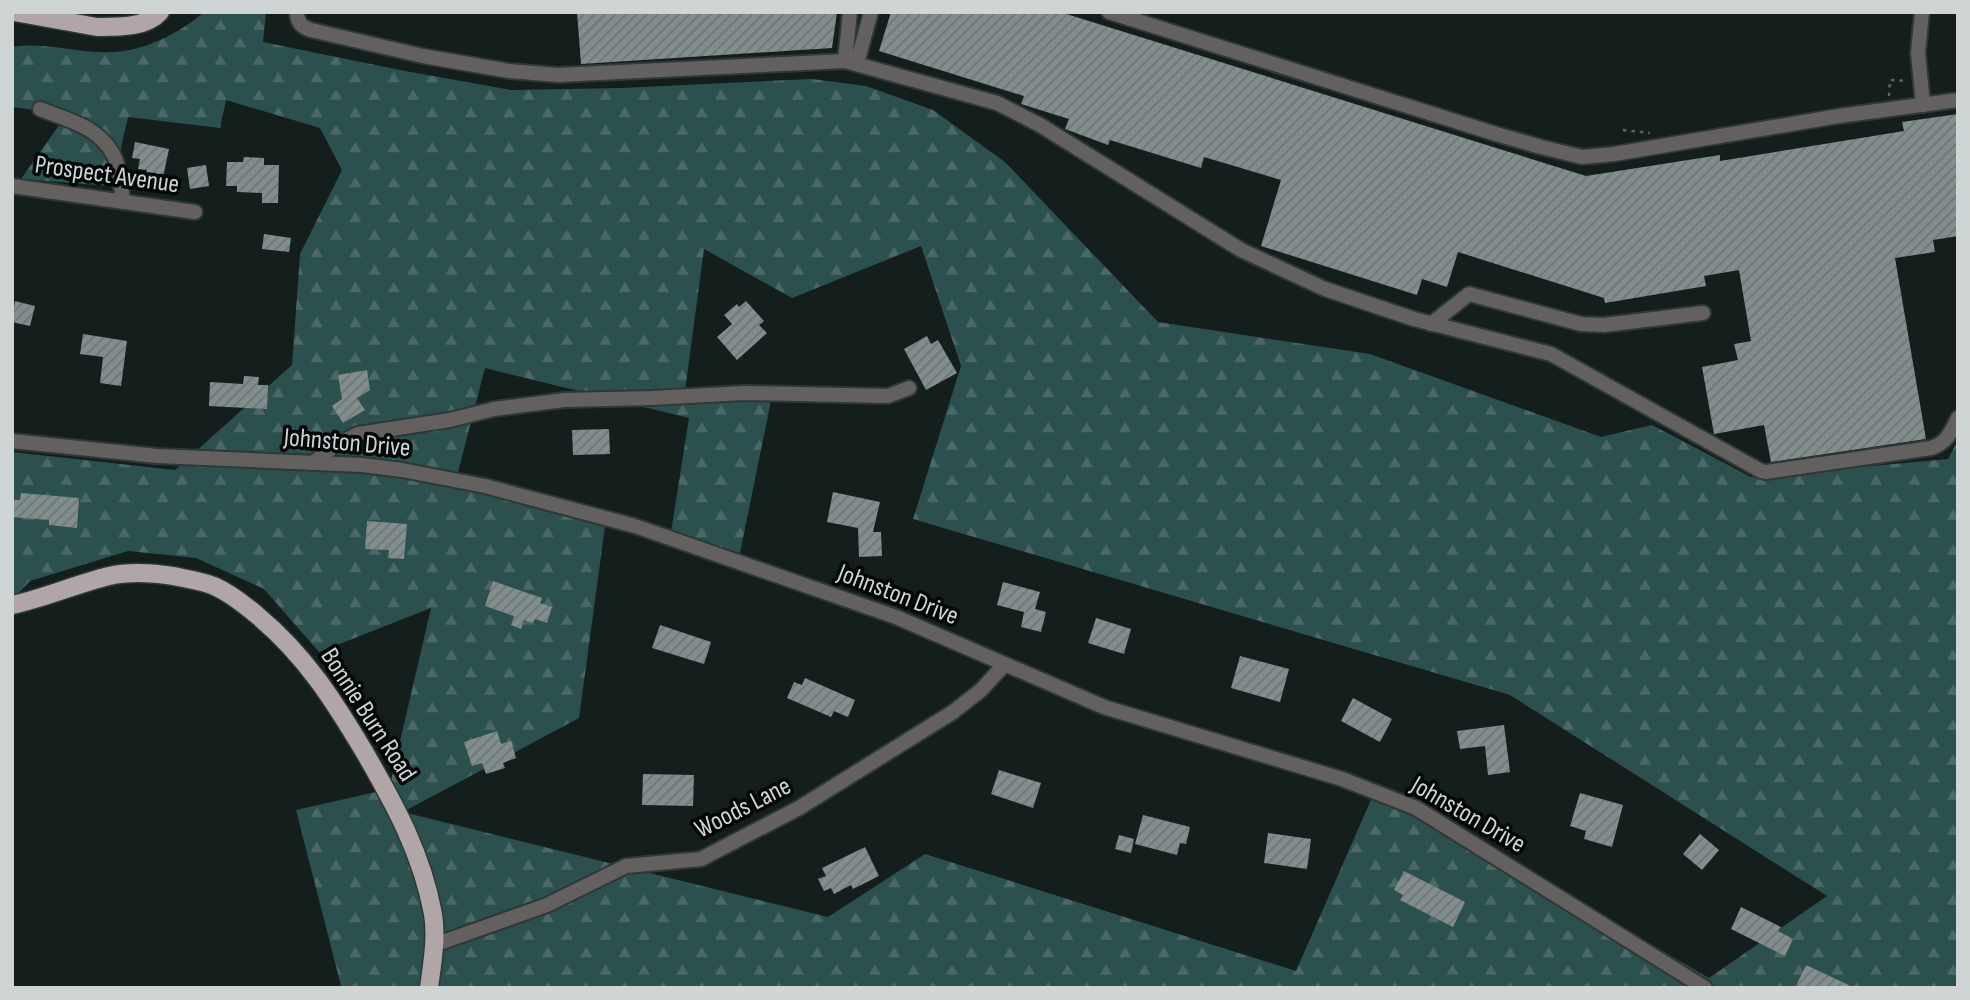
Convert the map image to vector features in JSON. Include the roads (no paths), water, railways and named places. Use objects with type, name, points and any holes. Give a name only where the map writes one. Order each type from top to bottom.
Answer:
[{"type":"main road","points":[[14,12],[111,27],[154,19],[160,12]]},
{"type":"main road","points":[[12,27],[42,18]]},
{"type":"main road","name":"Bonnie Burn Road","points":[[12,605],[110,576],[142,574],[180,577],[214,586],[245,605],[279,633],[314,672],[338,706],[411,838],[433,916],[434,945],[429,988]]},
{"type":"street","points":[[297,12],[298,20],[306,28],[423,56],[509,71],[558,75],[851,62],[997,103],[1040,125],[1241,250],[1325,289],[1431,324],[1551,354],[1761,471],[1931,448],[1947,439],[1958,418]]},
{"type":"street","points":[[850,12],[851,62]]},
{"type":"street","points":[[851,62],[871,12]]},
{"type":"street","points":[[1109,12],[1541,148],[1582,157],[1958,100]]},
{"type":"street","points":[[1922,12],[1918,53],[1923,104]]},
{"type":"street","points":[[40,109],[94,131],[113,154],[123,202]]},
{"type":"street","name":"Prospect Avenue","points":[[12,186],[195,212]]},
{"type":"street","points":[[1431,324],[1469,294],[1581,324],[1604,326],[1703,313]]},
{"type":"street","points":[[313,463],[333,447],[358,434],[407,428],[495,409],[541,403],[745,393],[888,396],[909,388]]},
{"type":"street","name":"Johnston Drive","points":[[12,441],[157,456],[362,465],[402,470],[485,486],[635,526],[896,617],[1104,707],[1342,779],[1416,808],[1705,988]]},
{"type":"street","name":"Woods Lane","points":[[434,945],[547,905],[626,866],[701,859],[799,808],[953,712],[981,690],[1005,664]]}]
